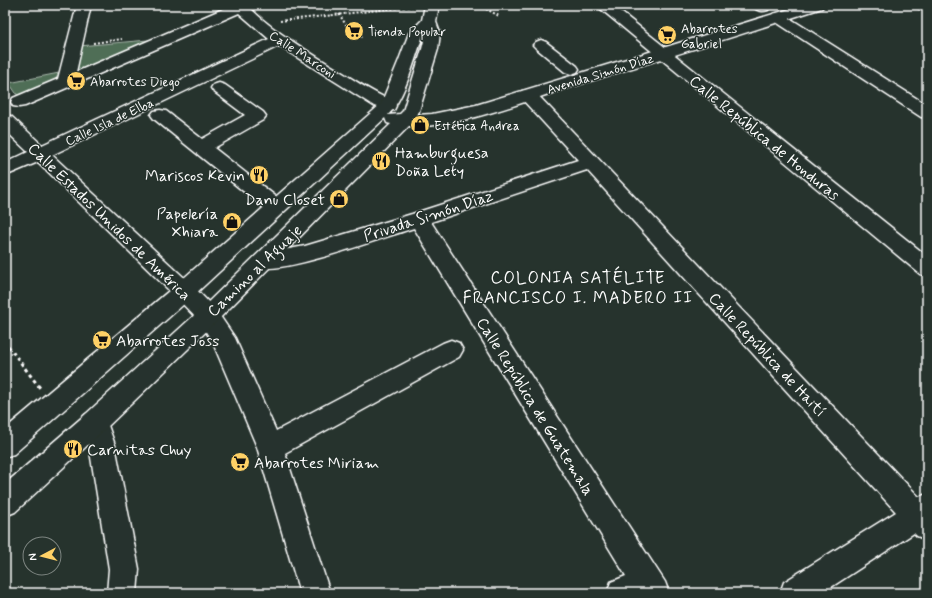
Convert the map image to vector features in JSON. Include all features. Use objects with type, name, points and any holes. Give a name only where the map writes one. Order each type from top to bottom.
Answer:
[{"type":"street","points":[[65,83],[84,5]]},
{"type":"street","name":"Calle República de Honduras","points":[[603,5],[927,268]]},
{"type":"street","name":"Avenida Simón Díaz","points":[[407,116],[571,69],[649,43],[768,9],[817,5]]},
{"type":"street","points":[[923,5],[927,7]]},
{"type":"street","points":[[19,102],[240,6]]},
{"type":"street","name":"Calle Marconi","points":[[240,6],[258,24],[279,40],[379,106]]},
{"type":"street","points":[[768,9],[927,113]]},
{"type":"street","name":"Avenida Simón Díaz","points":[[379,106],[407,116],[426,120],[476,110],[663,54],[768,9]]},
{"type":"street","name":"Camino al Aguaje","points":[[5,445],[184,291],[276,207],[379,106],[407,60],[416,33],[428,11]]},
{"type":"street","name":"Camino al Aguaje","points":[[5,502],[95,422],[208,316],[407,116],[430,49],[433,33],[428,11]]},
{"type":"street","name":"Calle Isla de Elba","points":[[5,170],[279,40]]},
{"type":"street","points":[[541,45],[571,69]]},
{"type":"street","points":[[202,147],[257,116],[219,88]]},
{"type":"street","name":"Calle República de Haití","points":[[528,95],[590,163],[924,516]]},
{"type":"street","points":[[160,115],[276,207]]},
{"type":"street","name":"Calle Estados Unidos de América","points":[[5,120],[184,291],[208,316],[223,338],[270,447],[315,593]]},
{"type":"street","name":"Privada Simón Díaz","points":[[265,260],[305,254],[419,219],[590,163]]},
{"type":"street","name":"Calle República de Guatemala","points":[[419,219],[641,589]]},
{"type":"street","points":[[270,447],[451,350]]},
{"type":"street","points":[[95,422],[102,445],[124,569],[122,593]]},
{"type":"street","points":[[795,593],[924,516]]},
{"type":"path","points":[[479,5],[499,16]]},
{"type":"path","points":[[258,24],[339,14],[428,11]]},
{"type":"path","points":[[339,14],[348,28],[364,38]]},
{"type":"path","points":[[5,342],[53,405]]},
{"type":"green space","points":[[160,39],[72,73],[79,46]]},
{"type":"green space","points":[[59,73],[55,81],[18,96],[9,83]]},
{"type":"place","name":"Tienda Popular","points":[[354,31]]},
{"type":"place","name":"Abarrotes Gabriel","points":[[667,35]]},
{"type":"place","name":"Abarrotes Diego","points":[[76,81]]},
{"type":"place","name":"Estética Andrea","points":[[420,125]]},
{"type":"place","name":"Hamburguesa Doña Lety","points":[[381,161]]},
{"type":"place","name":"Mariscos Kevin","points":[[259,175]]},
{"type":"place","name":"Danu Closet","points":[[339,199]]},
{"type":"place","name":"Papelería Xhiara","points":[[232,222]]},
{"type":"place","name":"Abarrotes Joss","points":[[102,340]]},
{"type":"place","name":"Carnitas Chuy","points":[[73,449]]},
{"type":"place","name":"Abarrotes Miriam","points":[[240,462]]},
{"type":"district","name":"COLONIA SATÉLITE FRANCISCO I. MADERO II","points":[[578,287]]}]
